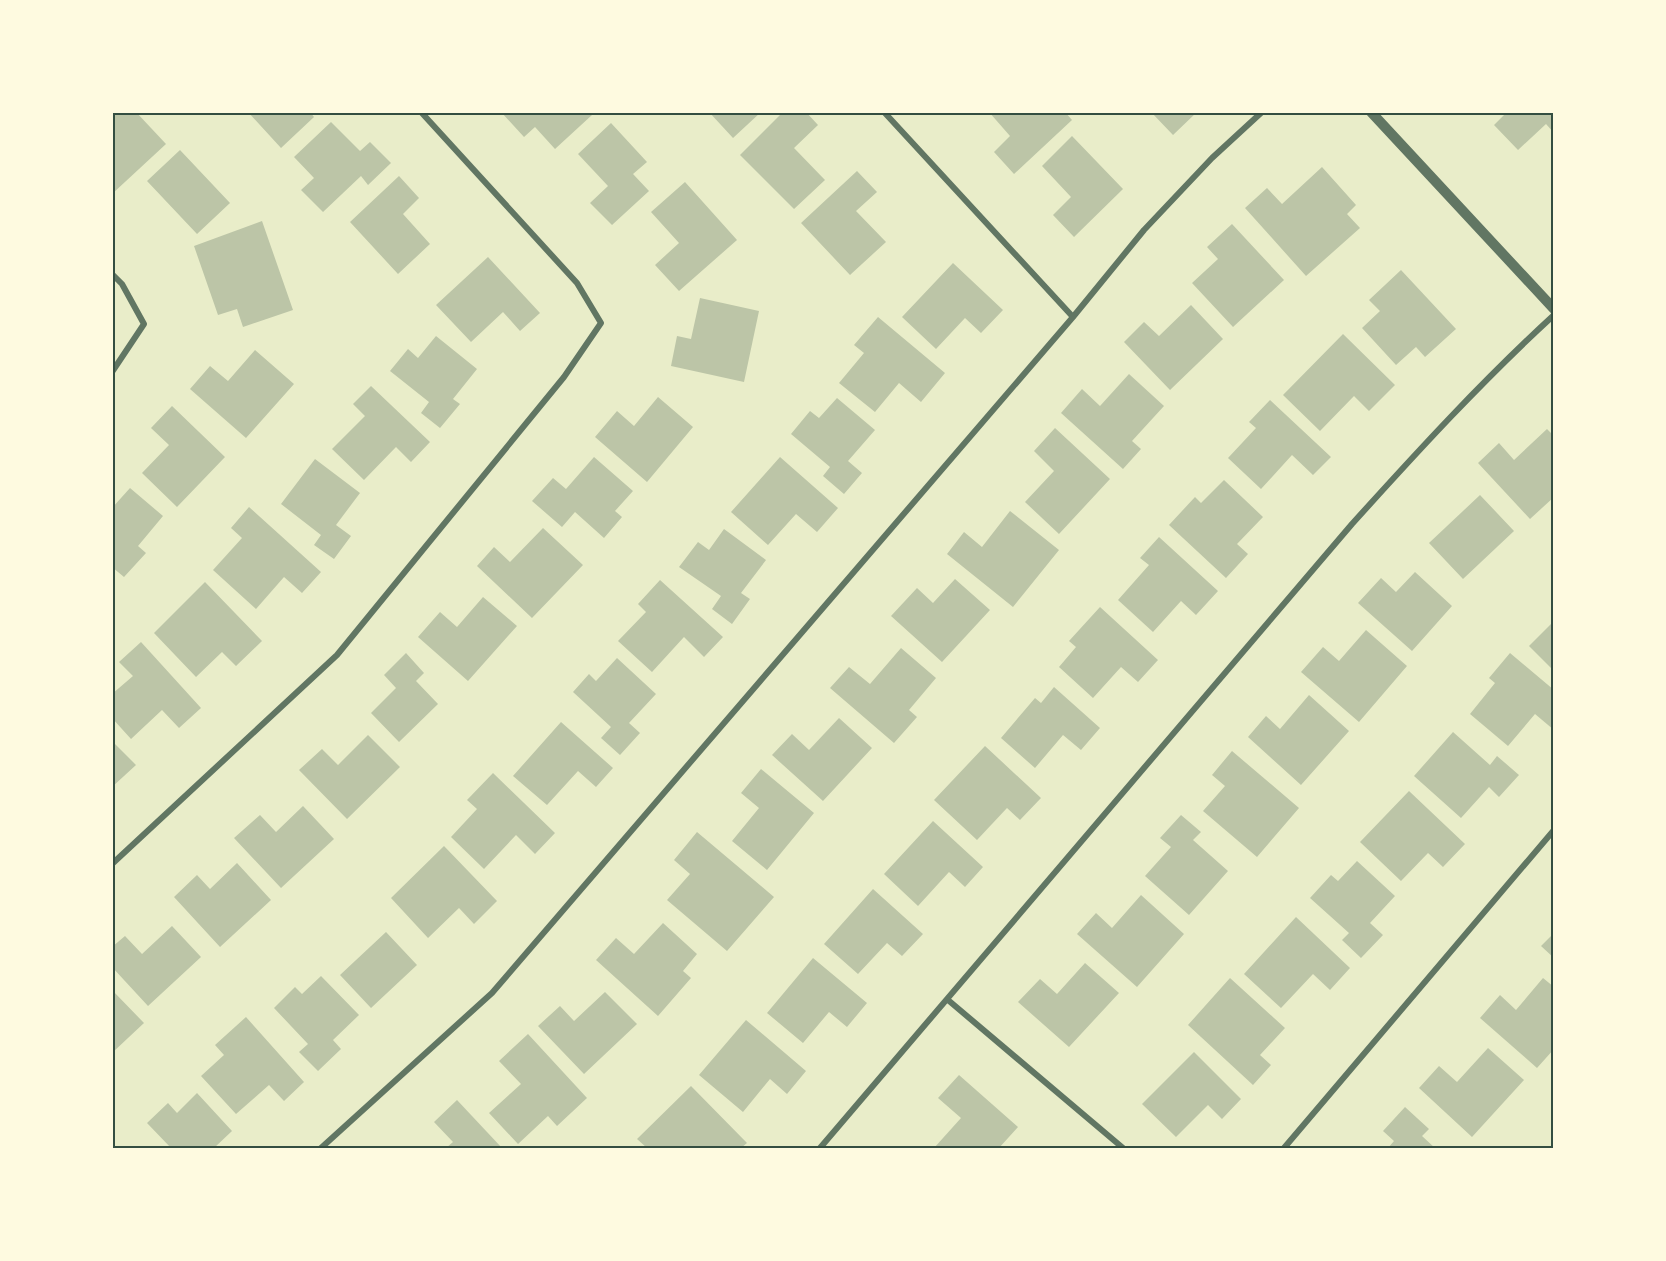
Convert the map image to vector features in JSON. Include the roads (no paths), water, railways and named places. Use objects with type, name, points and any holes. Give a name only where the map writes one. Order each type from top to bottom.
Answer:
[{"type":"street","points":[[112,864],[337,655],[564,377],[601,323],[577,282],[421,112]]},
{"type":"street","points":[[884,112],[1073,317]]},
{"type":"street","points":[[321,1149],[492,993],[1073,317],[1144,230],[1212,158],[1262,112]]},
{"type":"street","points":[[1371,112],[1554,309]]},
{"type":"street","points":[[112,274],[122,284],[144,324],[112,372]]},
{"type":"street","points":[[820,1149],[1399,471],[1438,428],[1554,315]]},
{"type":"street","points":[[1284,1149],[1554,830]]},
{"type":"street","points":[[948,1000],[1123,1149]]}]
